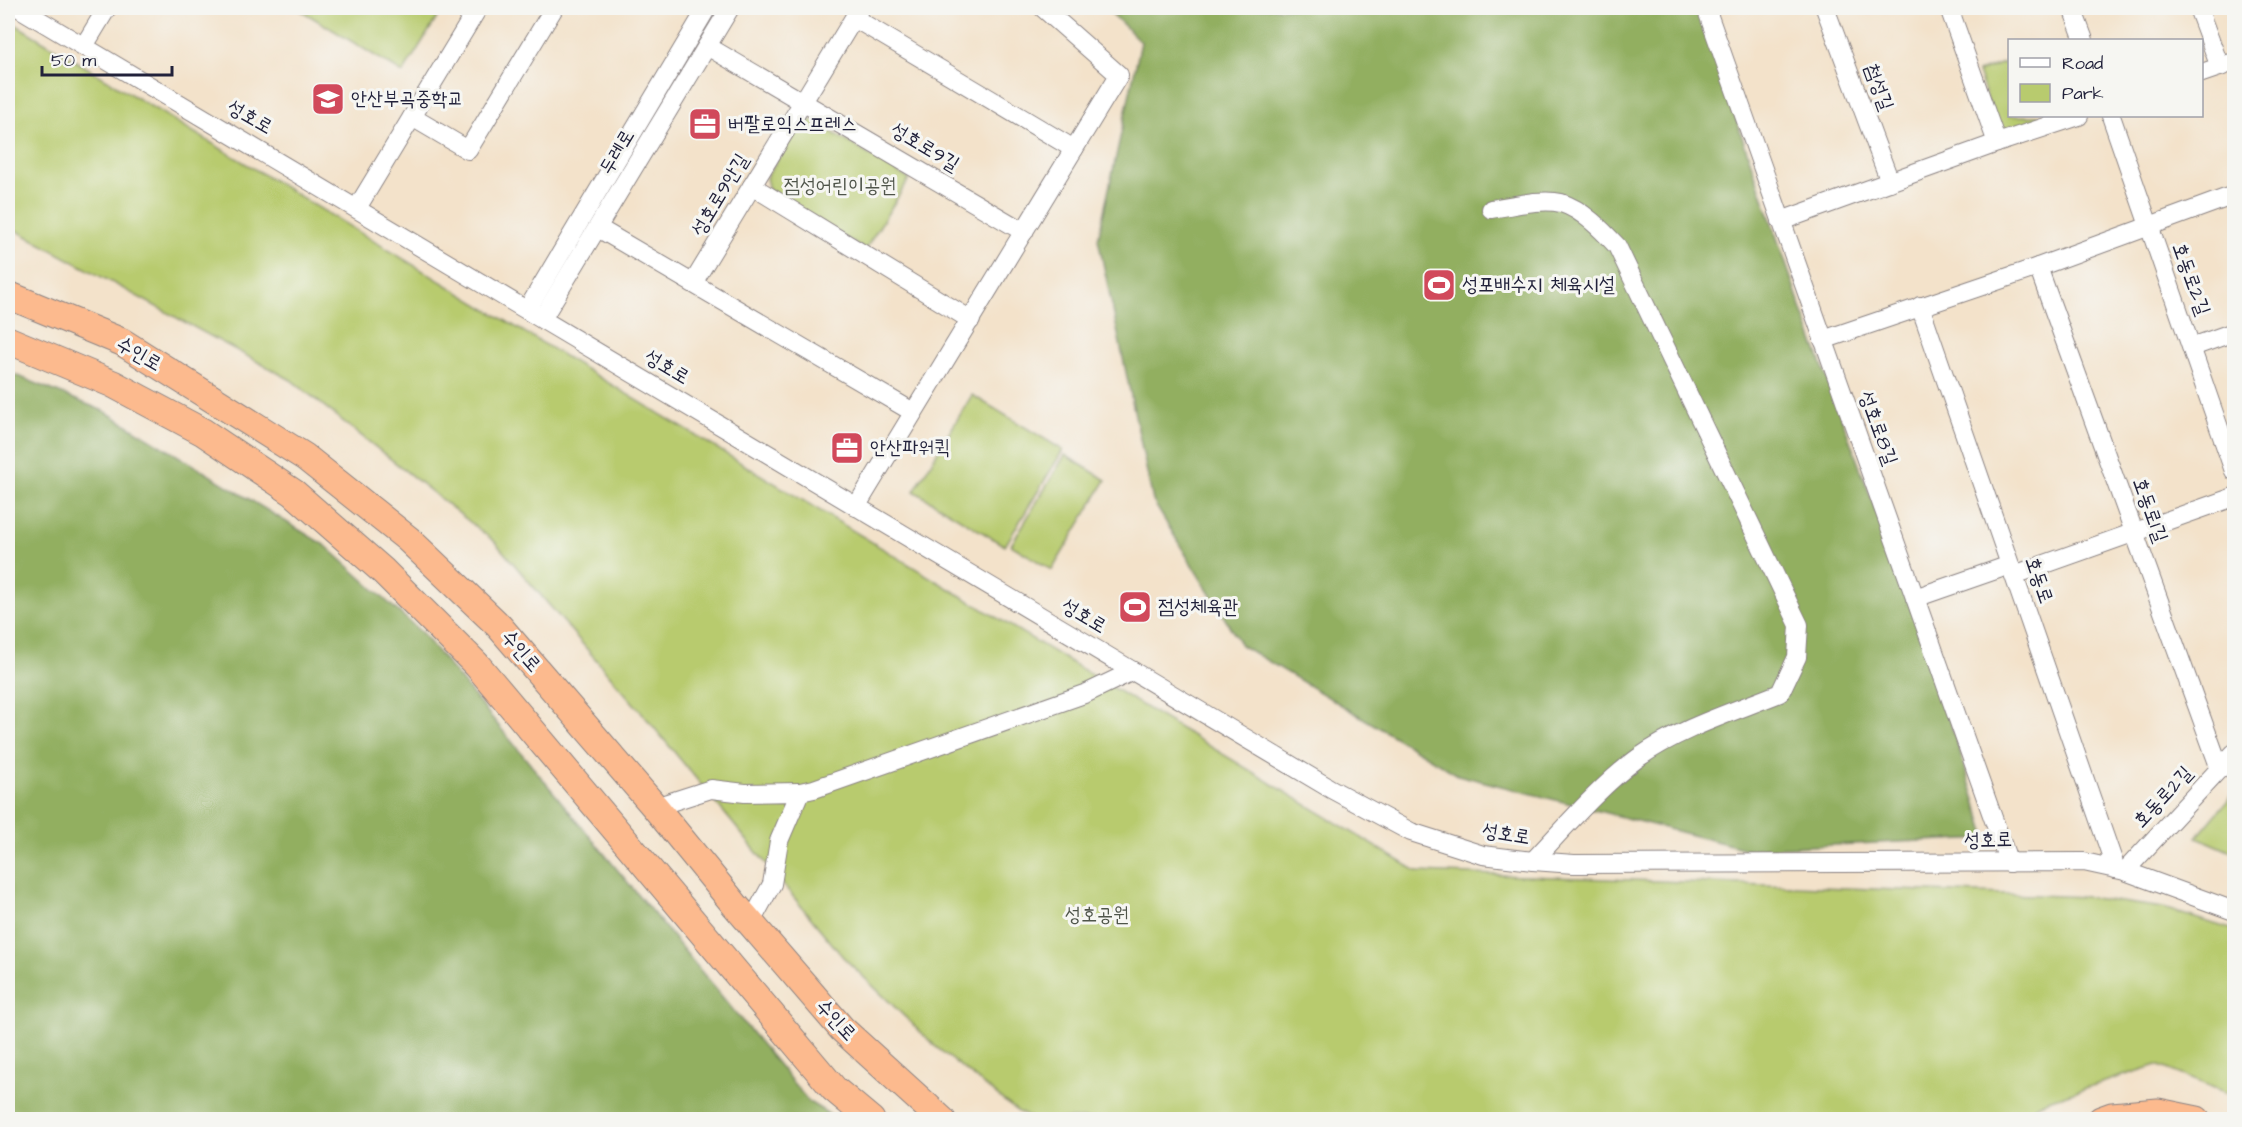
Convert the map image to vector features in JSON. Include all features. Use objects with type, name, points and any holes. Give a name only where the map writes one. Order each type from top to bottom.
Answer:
[{"type":"highway","name":"수인로","points":[[8,295],[122,342],[304,457],[408,539],[498,625],[842,1029],[942,1119]]},
{"type":"highway","name":"수인로","points":[[8,340],[113,384],[203,432],[294,492],[383,571],[477,665],[834,1089],[871,1119]]},
{"type":"highway","points":[[2102,1119],[2158,1112],[2197,1119]]},
{"type":"street","name":"성호로","points":[[19,8],[357,207],[1331,789],[1411,832],[1483,855],[1574,864],[2084,862],[2120,870],[2235,911]]},
{"type":"street","points":[[84,46],[107,8]]},
{"type":"street","points":[[357,207],[478,8]]},
{"type":"street","points":[[412,117],[468,150],[554,8]]},
{"type":"street","name":"두레로","points":[[535,314],[707,8]]},
{"type":"street","name":"두레로","points":[[535,314],[598,228],[730,8]]},
{"type":"street","points":[[856,507],[1119,75],[1043,8]]},
{"type":"street","name":"성호로8길","points":[[1706,8],[2009,863]]},
{"type":"street","name":"첨성길","points":[[1825,8],[1890,182]]},
{"type":"street","points":[[1949,8],[1997,143]]},
{"type":"street","points":[[2072,8],[2084,39]]},
{"type":"street","points":[[2198,8],[2227,64],[2203,73]]},
{"type":"street","points":[[857,13],[1074,149]]},
{"type":"street","name":"성호로9안길","points":[[693,283],[857,13]]},
{"type":"street","name":"성호로9길","points":[[707,46],[1024,232]]},
{"type":"street","points":[[1781,221],[2076,117]]},
{"type":"street","name":"호동로2길","points":[[2111,117],[2235,471]]},
{"type":"street","points":[[752,186],[970,320]]},
{"type":"street","points":[[1823,340],[2038,267],[2235,195]]},
{"type":"street","points":[[1491,209],[1548,201],[1563,203],[1584,216],[1617,246],[1798,625],[1797,657],[1780,693],[1680,734],[1637,759],[1580,811],[1533,861]]},
{"type":"street","points":[[598,228],[913,412]]},
{"type":"street","name":"호동로1길","points":[[2038,267],[2220,769]]},
{"type":"street","name":"호동로","points":[[1920,306],[2120,870]]},
{"type":"street","name":"호동로2길","points":[[2192,347],[2235,332]]},
{"type":"street","points":[[1915,598],[2134,533],[2235,497]]},
{"type":"street","points":[[655,807],[711,789],[745,793],[800,792],[814,789],[1087,693],[1133,671]]},
{"type":"street","name":"호동로2길","points":[[2120,870],[2235,753]]},
{"type":"street","points":[[752,922],[772,884],[779,841],[800,792]]},
{"type":"green space","points":[[297,8],[443,8],[403,73]]},
{"type":"green space","points":[[1106,8],[1702,8],[1740,131],[1804,316],[1928,652],[1987,838],[1746,849],[1458,775],[1241,645],[1153,501],[1098,239],[1141,42]]},
{"type":"green space","name":"성호공원","points":[[8,20],[1418,872],[2086,897],[2163,908],[2234,930],[2234,1096],[2157,1065],[2045,1101],[2014,1119],[1032,1119],[1017,1111],[936,1047],[843,957],[647,719],[495,542],[291,380],[8,226]]},
{"type":"green space","points":[[2008,61],[2008,117],[2048,117],[2007,131],[1996,125],[1978,72]]},
{"type":"green space","name":"점성어린이공원","points":[[812,120],[909,179],[865,250],[769,190],[766,178],[800,123]]},
{"type":"green space","points":[[8,372],[106,412],[326,546],[423,634],[809,1102],[837,1119],[8,1119]]},
{"type":"green space","points":[[972,395],[1063,450],[1005,546],[914,491]]},
{"type":"green space","points":[[1065,455],[1106,480],[1052,570],[1011,545]]},
{"type":"green space","points":[[2234,793],[2234,853],[2197,837]]},
{"type":"place","name":"안산부곡중학교","points":[[328,99]]},
{"type":"place","name":"버팔로익스프레스","points":[[705,124]]},
{"type":"place","name":"성포배수지 체육시설","points":[[1439,285]]},
{"type":"place","name":"안산파워퀵","points":[[847,448]]},
{"type":"place","name":"점성체육관","points":[[1135,607]]}]
